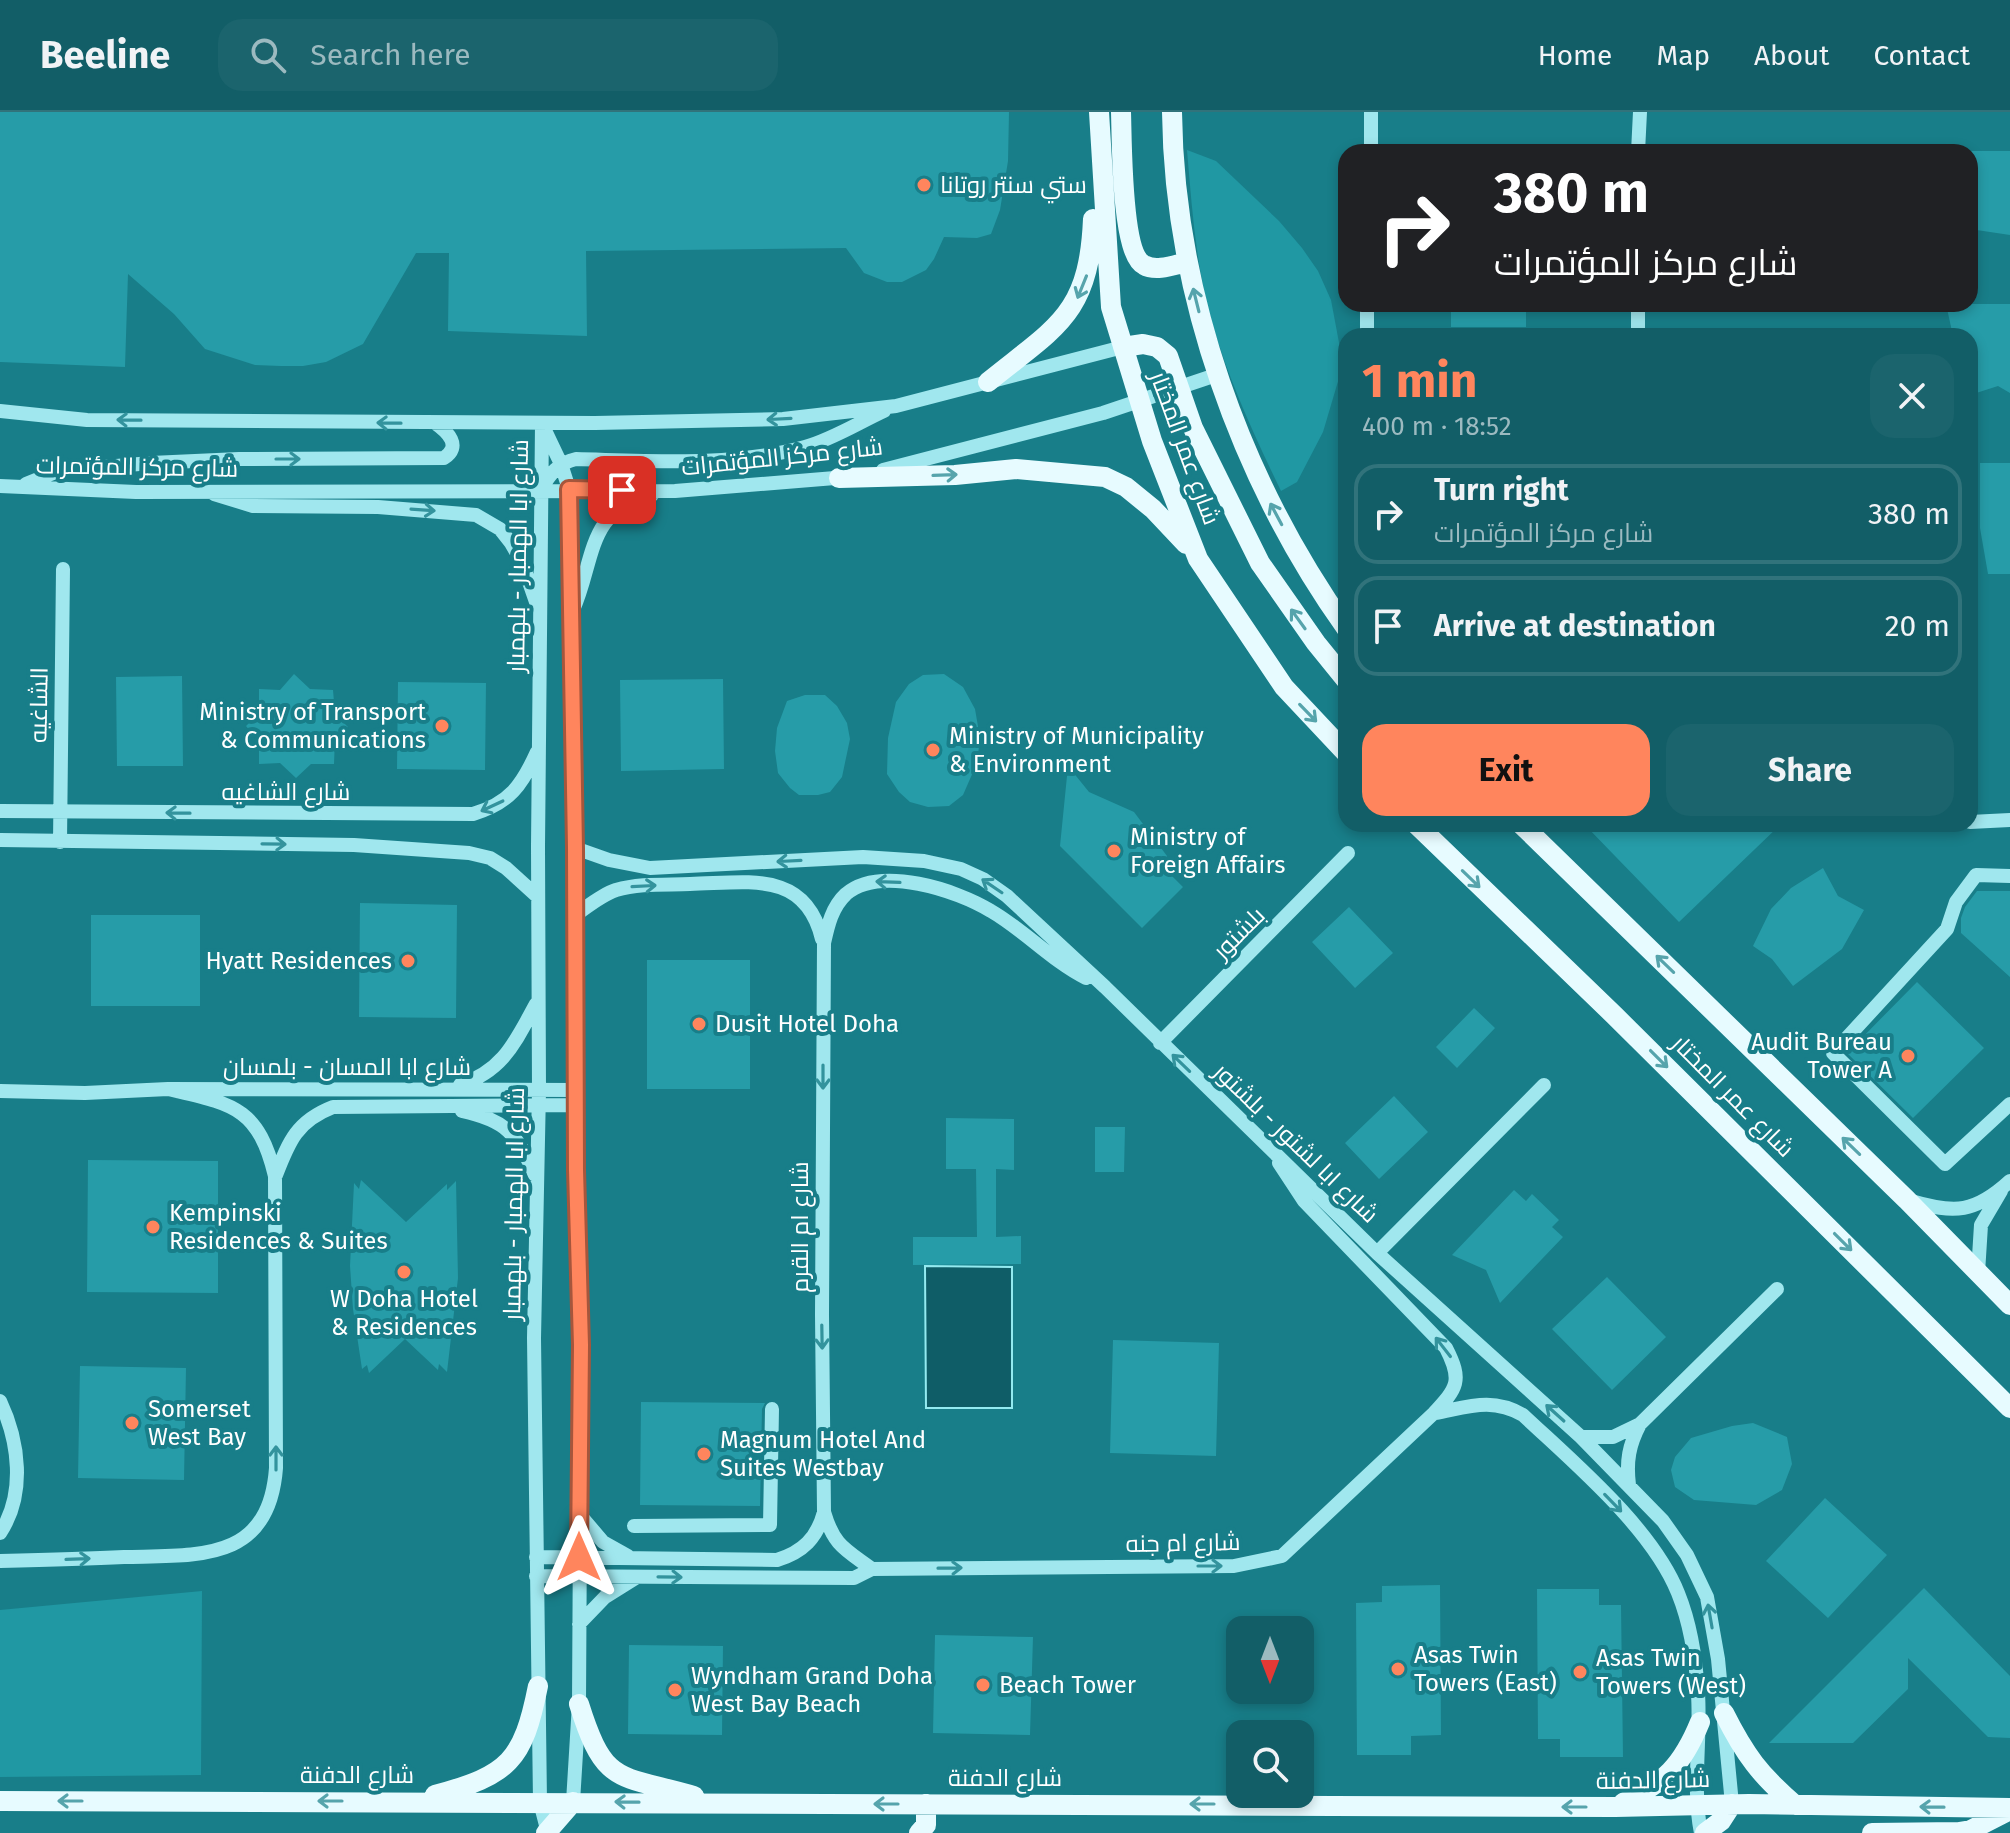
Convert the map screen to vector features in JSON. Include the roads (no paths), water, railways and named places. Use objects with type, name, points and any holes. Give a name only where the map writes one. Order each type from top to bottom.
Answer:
[{"type":"main road","name":"شارع عمر المختار","points":[[1099,112],[1111,307],[1138,400],[1198,559],[1284,687],[1338,744]]},
{"type":"main road","points":[[1121,112],[1125,201],[1133,256],[1144,265],[1158,268],[1187,262]]},
{"type":"main road","points":[[1172,112],[1175,190],[1201,321],[1271,505],[1302,561],[1338,616]]},
{"type":"main road","points":[[988,382],[1048,335],[1078,298],[1087,276],[1093,214],[1103,185]]},
{"type":"main road","points":[[1123,347],[1143,344],[1157,347],[1168,356],[1193,428],[1260,563],[1338,670]]},
{"type":"main road","points":[[839,478],[955,475],[1016,469],[1105,477],[1126,487],[1153,509],[1198,559]]},
{"type":"main road","name":"شارع عمر المختار","points":[[1424,832],[1625,1026],[2010,1408]]},
{"type":"main road","name":"شارع عمر المختار","points":[[1529,832],[1907,1200],[2010,1305]]},
{"type":"main road","points":[[408,1801],[472,1784],[504,1768],[519,1747],[538,1686]]},
{"type":"main road","points":[[579,1704],[594,1747],[606,1765],[617,1774],[708,1803]]},
{"type":"main road","points":[[1724,1713],[1749,1759],[1765,1779],[1795,1805]]},
{"type":"main road","points":[[1615,1807],[1655,1787],[1670,1774],[1682,1760],[1700,1722]]},
{"type":"main road","name":"شارع الدفنة","points":[[0,1801],[1615,1807],[1732,1804],[2010,1809]]},
{"type":"main road","points":[[547,1833],[573,1802]]},
{"type":"main road","points":[[919,1833],[926,1825],[926,1804]]},
{"type":"main road","points":[[1703,1833],[1721,1821],[1732,1804]]},
{"type":"main road","points":[[1872,1833],[1971,1830],[2010,1809]]},
{"type":"street","points":[[1371,112],[1371,144]]},
{"type":"street","points":[[1638,144],[1640,112]]},
{"type":"street","name":"شارع مركز المؤتمرات","points":[[0,411],[87,420],[542,423],[783,419],[896,406],[1123,347]]},
{"type":"street","name":"شارع مركز المؤتمرات","points":[[0,486],[208,491],[675,491],[839,478],[893,468],[1103,413],[1219,374]]},
{"type":"street","points":[[541,489],[561,464],[576,459],[703,460],[764,456],[807,446],[896,406]]},
{"type":"street","points":[[18,487],[58,471],[151,463],[239,459],[444,458],[451,453],[453,443],[448,433],[435,423]]},
{"type":"street","name":"شارع ابا الهمبار - بلهمبار","points":[[542,423],[569,489],[575,848],[575,1098],[581,1345],[579,1704],[573,1802]]},
{"type":"street","name":"شارع ابا الهمبار - بلهمبار","points":[[542,423],[537,1001],[539,1097],[534,1338],[540,1802],[547,1833]]},
{"type":"street","points":[[208,491],[253,506],[378,507],[476,515],[500,529],[511,543],[522,562],[539,610]]},
{"type":"street","points":[[571,614],[580,594],[596,534],[615,510],[648,495],[675,491]]},
{"type":"street","name":"الشاغيه","points":[[60,842],[63,569]]},
{"type":"street","name":"شارع الشاغيه","points":[[0,811],[473,814],[502,803],[514,792],[526,776],[539,748]]},
{"type":"street","points":[[1978,822],[2010,820]]},
{"type":"street","points":[[0,840],[354,845],[469,853],[490,858],[506,868],[538,897]]},
{"type":"street","name":"شارع ابا لشتور - بلشتور","points":[[575,848],[609,860],[650,868],[867,857],[924,861],[961,869],[983,879],[1007,896],[1105,987],[1377,1253],[1581,1437],[1663,1521],[1687,1555],[1707,1597],[1724,1713],[1732,1804]]},
{"type":"street","name":"بلشتور","points":[[1160,1043],[1348,853]]},
{"type":"street","points":[[2010,876],[1976,875],[1956,902],[1947,929],[1833,1053],[1945,1164],[2010,1104]]},
{"type":"street","name":"شارع ام القرم","points":[[872,1569],[838,1544],[830,1534],[824,1512],[824,943],[828,922],[847,893],[865,883],[883,881],[929,886],[965,897],[992,911],[1081,976],[1105,987]]},
{"type":"street","name":"شارع ام القرم","points":[[574,916],[602,897],[632,886],[768,882],[800,898],[812,911],[824,943]]},
{"type":"street","points":[[444,1089],[472,1081],[498,1065],[509,1053],[537,1001]]},
{"type":"street","points":[[1377,1253],[1544,1085]]},
{"type":"street","name":"شارع ابا المسان - بلمسان","points":[[0,1561],[209,1554],[243,1537],[270,1508],[276,1468],[275,1176],[269,1150],[255,1124],[234,1107],[168,1089]]},
{"type":"street","name":"شارع ابا المسان - بلمسان","points":[[0,1091],[444,1089],[575,1098]]},
{"type":"street","name":"شارع ابا المسان - بلمسان","points":[[275,1176],[297,1129],[321,1112],[349,1106],[439,1105],[539,1097]]},
{"type":"street","points":[[439,1105],[501,1123],[524,1152],[538,1182]]},
{"type":"street","name":"شارع ام جنه","points":[[536,1576],[854,1578],[872,1569],[1234,1566],[1282,1556],[1454,1392],[1457,1369],[1446,1348],[1304,1201],[1272,1149]]},
{"type":"street","points":[[1907,1200],[1940,1210],[1956,1210],[1973,1206],[2006,1184]]},
{"type":"street","points":[[1978,1273],[1981,1225],[2006,1184]]},
{"type":"street","points":[[1581,1437],[1613,1437],[1640,1424],[1777,1289]]},
{"type":"street","points":[[0,1401],[17,1455],[14,1499],[0,1533]]},
{"type":"street","points":[[1434,1413],[1478,1404],[1508,1406],[1523,1415],[1631,1523],[1668,1573],[1686,1614],[1696,1662],[1700,1722],[1699,1804],[1703,1833]]},
{"type":"street","points":[[634,1526],[770,1525],[772,1409]]},
{"type":"street","points":[[1629,1485],[1629,1450],[1640,1424]]},
{"type":"street","points":[[536,1557],[777,1560],[791,1556],[814,1538],[824,1512]]},
{"type":"street","points":[[580,1515],[603,1542],[636,1559]]},
{"type":"street","points":[[579,1624],[605,1597],[637,1576]]},
{"type":"place","name":"ستي سنتر روتانا","points":[[924,185]]},
{"type":"place","name":"Ministry of Transport & Communications","points":[[442,726]]},
{"type":"place","name":"Ministry of Municipality & Environment","points":[[933,750]]},
{"type":"place","name":"Ministry of Foreign Affairs","points":[[1114,851]]},
{"type":"place","name":"Hyatt Residences","points":[[408,961]]},
{"type":"place","name":"Dusit Hotel Doha","points":[[699,1024]]},
{"type":"place","name":"Audit Bureau Tower A","points":[[1908,1056]]},
{"type":"place","name":"Kempinski Residences & Suites","points":[[153,1227]]},
{"type":"place","name":"W Doha Hotel & Residences","points":[[404,1272]]},
{"type":"place","name":"Somerset West Bay","points":[[132,1423]]},
{"type":"place","name":"Magnum Hotel And Suites Westbay","points":[[704,1454]]},
{"type":"place","name":"Asas Twin Towers (East)","points":[[1398,1669]]},
{"type":"place","name":"Asas Twin Towers (West)","points":[[1580,1672]]},
{"type":"place","name":"Beach Tower","points":[[983,1685]]},
{"type":"place","name":"Wyndham Grand Doha West Bay Beach","points":[[675,1690]]}]
